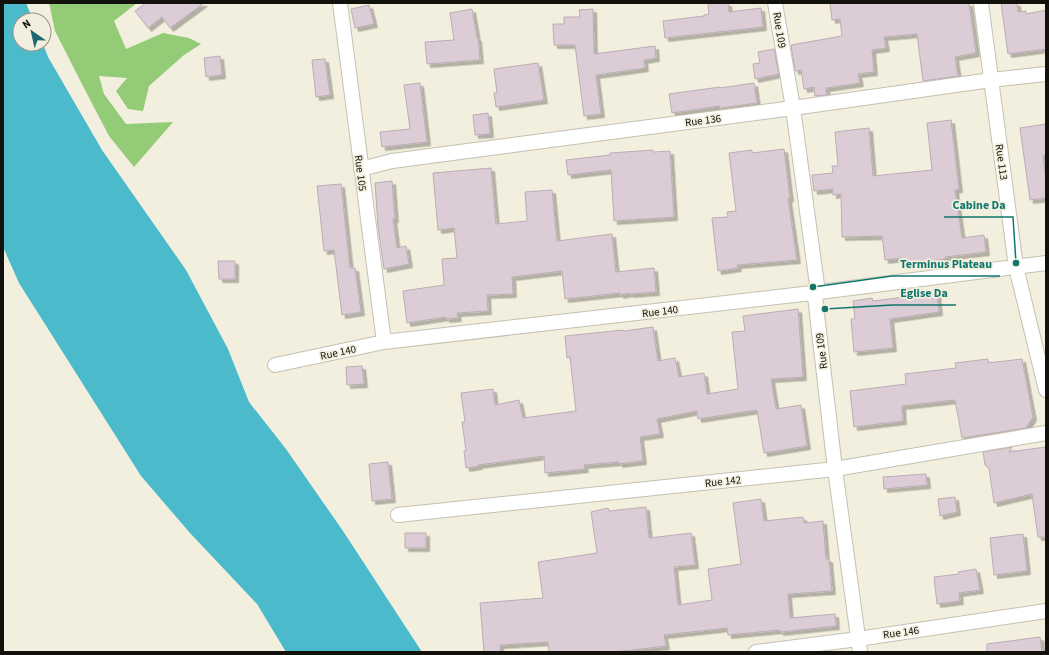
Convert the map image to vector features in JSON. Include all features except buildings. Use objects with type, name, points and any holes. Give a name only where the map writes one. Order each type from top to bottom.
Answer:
[{"type":"street","name":"Rue 105","points":[[340,3],[384,342]]},
{"type":"street","name":"Rue 109","points":[[775,3],[793,108],[818,292],[815,297],[835,469],[859,645]]},
{"type":"street","name":"Rue 113","points":[[981,3],[1016,267],[1046,390]]},
{"type":"street","name":"Rue 136","points":[[361,169],[392,161],[793,108],[991,80],[1046,74]]},
{"type":"street","name":"Rue 140","points":[[275,365],[384,342],[818,292],[1046,263]]},
{"type":"street","name":"Rue 142","points":[[398,515],[835,469],[1046,432]]},
{"type":"street","name":"Rue 146","points":[[756,652],[859,645],[1046,611]]},
{"type":"green space","points":[[49,3],[137,3],[114,21],[126,49],[163,33],[189,38],[201,44],[184,55],[149,86],[143,111],[128,109],[116,91],[127,78],[99,76],[104,94],[126,124],[173,122],[134,167],[109,136],[55,31]]},
{"type":"water","points":[[3,3],[26,3],[30,12],[12,12],[12,52],[46,52],[102,150],[186,270],[228,349],[249,402],[286,449],[343,531],[422,652],[286,652],[257,604],[190,533],[141,476],[19,283],[3,247]]},
{"type":"place","name":"Cabine Da","points":[[1016,263]]},
{"type":"place","name":"Terminus Plateau","points":[[813,287]]},
{"type":"place","name":"Eglise Da","points":[[825,309]]}]
